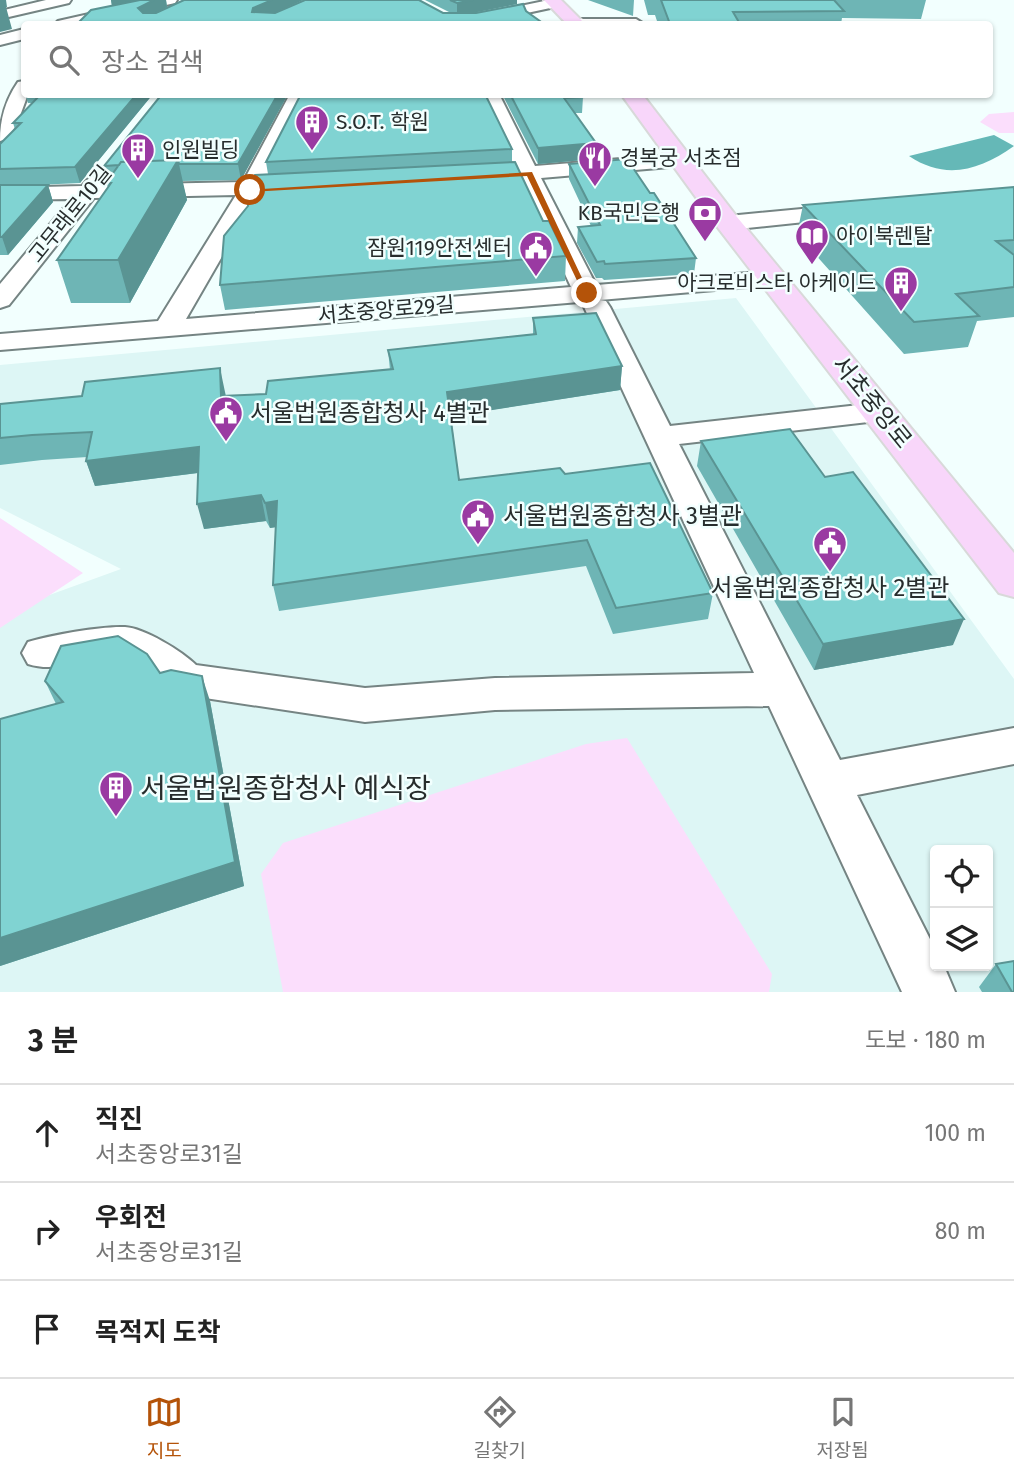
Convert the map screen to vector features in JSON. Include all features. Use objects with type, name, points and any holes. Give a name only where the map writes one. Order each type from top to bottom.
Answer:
[{"type":"main road","points":[[554,2],[573,21]]},
{"type":"main road","name":"서초중앙로","points":[[634,98],[728,223],[1014,582]]},
{"type":"street","points":[[2,14],[64,0]]},
{"type":"street","points":[[75,21],[148,0]]},
{"type":"street","points":[[113,11],[170,0]]},
{"type":"street","points":[[457,21],[554,2]]},
{"type":"street","points":[[162,18],[184,8]]},
{"type":"street","points":[[0,40],[21,35]]},
{"type":"street","points":[[0,135],[16,108],[21,90]]},
{"type":"street","points":[[167,328],[250,190],[297,98]]},
{"type":"street","points":[[492,98],[929,992]]},
{"type":"street","points":[[460,178],[682,160]]},
{"type":"street","name":"고무래로10길","points":[[0,300],[113,161]]},
{"type":"street","points":[[0,194],[89,190],[250,190],[315,186]]},
{"type":"street","points":[[728,223],[862,210]]},
{"type":"street","name":"서초중앙로29길","points":[[0,342],[167,328],[592,300],[772,278]]},
{"type":"street","points":[[660,437],[877,412]]},
{"type":"street","points":[[42,653],[126,642],[171,665],[185,679],[365,705],[495,694],[782,689]]},
{"type":"street","points":[[827,782],[1014,746]]},
{"type":"shaded area","points":[[1014,112],[1014,133],[999,133],[980,122],[989,114]]},
{"type":"shaded area","points":[[736,298],[1014,679],[1014,992],[0,992],[0,613],[121,569],[0,508],[0,365]]},
{"type":"shaded area","points":[[0,518],[83,573],[0,628]]},
{"type":"shaded area","points":[[627,738],[772,974],[769,992],[283,992],[261,874],[283,843],[586,744]]},
{"type":"water","points":[[994,135],[1014,146],[976,166],[950,170],[936,168],[909,156]]},
{"type":"building","points":[[140,0],[154,0],[138,8],[143,13],[156,13],[184,0],[272,0],[253,8],[252,12],[275,13],[305,0],[419,0],[443,13],[476,13],[523,4],[526,11],[540,21],[80,21],[91,10]]},
{"type":"building","points":[[450,0],[473,0],[457,3]]},
{"type":"building","points":[[661,0],[834,0],[844,11],[733,12],[738,21],[669,21]]},
{"type":"building","points":[[37,98],[134,98],[75,167],[0,169],[0,144],[21,123],[13,123]]},
{"type":"building","points":[[159,98],[276,98],[238,164],[179,164],[178,160],[121,162],[119,165],[104,166]]},
{"type":"building","points":[[299,98],[487,98],[512,149],[266,162]]},
{"type":"building","points":[[512,98],[564,98],[596,143],[538,148]]},
{"type":"building","points":[[627,159],[650,193],[654,193],[696,258],[605,264],[604,261],[597,262],[578,227],[600,225],[569,164]]},
{"type":"building","points":[[178,160],[118,260],[57,260],[111,183],[106,183],[121,162]]},
{"type":"building","points":[[515,162],[543,221],[549,221],[566,256],[220,285],[224,236],[248,206],[248,185],[255,175]]},
{"type":"building","points":[[0,185],[48,185],[2,237],[0,237]]},
{"type":"building","points":[[1014,187],[1014,240],[996,241],[1014,255],[1014,287],[956,294],[979,316],[914,322],[803,205]]},
{"type":"building","points":[[596,313],[622,366],[447,392],[459,480],[560,468],[565,474],[650,463],[713,593],[616,608],[587,540],[273,585],[277,501],[265,503],[261,495],[197,504],[199,447],[86,461],[92,432],[0,438],[0,404],[82,396],[85,382],[220,368],[221,396],[266,394],[268,381],[393,369],[388,350],[536,334],[533,318]]},
{"type":"building","name":"서울법원종합청사 2별관","points":[[790,429],[825,477],[853,472],[964,619],[823,644],[701,441]]},
{"type":"building","name":"서울법원종합청사 예식장","points":[[118,636],[147,654],[160,673],[171,670],[202,676],[235,862],[0,938],[0,719],[63,702],[45,681],[61,646]]},
{"type":"building","points":[[1014,961],[1014,992],[1012,992],[996,964]]},
{"type":"place","name":"S.O.T. 학원","points":[[312,152]]},
{"type":"place","name":"인원빌딩","points":[[138,180]]},
{"type":"place","name":"경복궁 서초점","points":[[595,188]]},
{"type":"place","name":"KB국민은행","points":[[705,243]]},
{"type":"place","name":"아이북렌탈","points":[[812,266]]},
{"type":"place","name":"잠원119안전센터","points":[[536,278]]},
{"type":"place","name":"아크로비스타 아케이드","points":[[901,313]]},
{"type":"place","name":"서울법원종합청사 4별관","points":[[226,443]]},
{"type":"place","name":"서울법원종합청사 3별관","points":[[478,546]]},
{"type":"place","name":"서울법원종합청사 2별관","points":[[830,573]]},
{"type":"place","name":"서울법원종합청사 예식장","points":[[116,818]]},
{"type":"route","points":[[250,190],[529,174],[587,293]]}]
